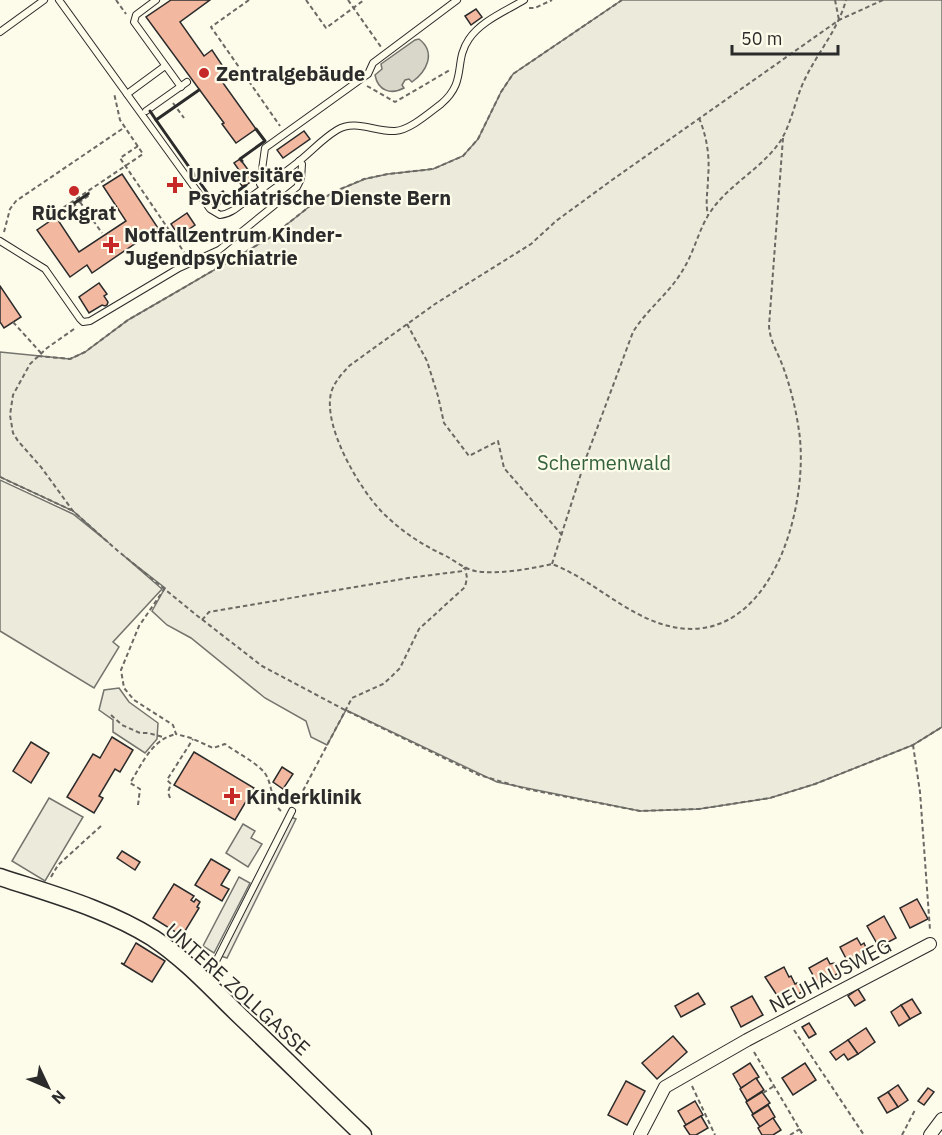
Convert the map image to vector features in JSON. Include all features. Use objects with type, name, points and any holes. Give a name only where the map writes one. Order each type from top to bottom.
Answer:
[{"type":"street","name":"UNTERE ZOLLGASSE","points":[[0,877],[72,901],[122,922],[152,938],[178,957],[205,982],[363,1135]]},
{"type":"street","name":"NEUHAUSWEG","points":[[640,1135],[665,1088],[747,1040],[930,944]]},
{"type":"street","points":[[930,1135],[942,1119]]},
{"type":"lane","points":[[0,32],[44,0]]},
{"type":"lane","points":[[59,0],[214,213],[220,215],[230,212],[299,161],[311,149],[346,126],[402,130],[441,104],[457,85],[465,47],[473,34],[496,16],[522,2]]},
{"type":"lane","points":[[146,111],[184,84],[165,66],[135,22],[136,15],[156,0]]},
{"type":"lane","points":[[263,188],[260,184],[265,148],[368,74],[373,63],[457,0]]},
{"type":"lane","points":[[127,94],[165,66]]},
{"type":"lane","points":[[0,242],[45,269],[83,322],[93,320],[179,268],[219,250],[297,187],[301,179],[302,164],[299,161]]},
{"type":"lane","points":[[205,982],[292,811]]},
{"type":"path","points":[[117,0],[135,22]]},
{"type":"path","points":[[249,0],[211,27],[286,134]]},
{"type":"path","points":[[306,0],[326,28],[364,0]]},
{"type":"path","points":[[348,0],[386,54]]},
{"type":"path","points":[[522,2],[522,7],[536,8],[552,0]]},
{"type":"path","points":[[38,356],[70,359],[85,352],[128,320],[271,237],[310,206],[336,190],[364,179],[387,174],[433,169],[463,156],[478,139],[501,92],[513,74],[622,0]]},
{"type":"path","points":[[835,0],[839,20]]},
{"type":"path","points":[[846,0],[839,20],[803,83],[783,138],[769,326],[770,335],[782,363],[799,430],[801,483],[796,511],[785,548],[773,572],[743,609],[729,620],[699,628],[675,628],[645,617],[552,564],[528,569],[485,572],[472,570],[424,546],[384,514],[361,486],[338,443],[330,408],[331,392],[338,378],[349,366],[435,304],[531,244],[556,221],[839,20],[883,0]]},
{"type":"path","points":[[360,80],[395,102],[460,66]]},
{"type":"path","points":[[45,220],[143,154],[120,120],[107,67]]},
{"type":"path","points":[[168,96],[184,118]]},
{"type":"path","points":[[699,118],[705,132],[708,156],[705,202],[708,215]]},
{"type":"path","points":[[0,242],[12,204],[125,127]]},
{"type":"path","points":[[552,564],[586,458],[633,332],[640,320],[675,283],[684,269],[708,215],[720,200],[757,169],[783,138]]},
{"type":"path","points":[[138,146],[120,158],[191,263]]},
{"type":"path","points":[[67,206],[69,209],[90,195],[88,191]]},
{"type":"path","points":[[80,202],[102,233]]},
{"type":"path","points":[[168,228],[172,226]]},
{"type":"path","points":[[13,322],[41,353]]},
{"type":"path","points":[[83,322],[38,356],[25,373],[10,405],[11,424],[18,441],[74,511],[118,551],[262,666],[345,710],[497,782],[640,811],[699,809],[770,798],[815,783],[913,745],[942,727]]},
{"type":"path","points":[[407,323],[427,361],[444,423],[470,456],[498,441],[504,468],[562,535]]},
{"type":"path","points":[[0,477],[74,511]]},
{"type":"path","points":[[202,620],[210,612],[462,571],[465,567]]},
{"type":"path","points":[[292,811],[352,698],[383,684],[400,668],[419,629],[465,587],[465,567]]},
{"type":"path","points":[[165,588],[139,626],[121,669],[124,688],[134,700],[173,725],[176,734]]},
{"type":"path","points":[[111,715],[122,725],[140,734],[148,732],[163,737],[176,734],[213,748],[225,744],[265,773],[275,806],[288,818]]},
{"type":"path","points":[[138,805],[140,789],[130,783],[148,753],[163,737]]},
{"type":"path","points":[[170,798],[168,792],[171,784],[167,780],[193,739]]},
{"type":"path","points":[[913,745],[918,771],[926,853],[930,944]]},
{"type":"path","points":[[43,891],[58,864],[101,826]]},
{"type":"path","points":[[788,1019],[864,1135]]},
{"type":"path","points":[[747,1040],[803,1135]]},
{"type":"path","points":[[686,1075],[715,1135]]},
{"type":"path","points":[[763,1093],[774,1086]]},
{"type":"path","points":[[902,1135],[915,1110]]},
{"type":"path","points":[[790,1135],[800,1130]]},
{"type":"green space","name":"Schermenwald","points":[[622,0],[942,0],[942,727],[913,745],[815,784],[770,798],[699,809],[640,811],[497,782],[346,710],[327,745],[311,737],[306,721],[265,698],[191,638],[167,625],[152,611],[165,588],[124,556],[162,589],[113,642],[119,647],[94,688],[0,631],[0,480],[73,514],[109,543],[73,511],[0,477],[0,352],[70,359],[85,352],[128,320],[271,237],[310,206],[336,191],[365,179],[433,169],[463,156],[478,139],[501,92],[513,74]]},
{"type":"green space","points":[[119,688],[129,702],[158,723],[157,739],[145,753],[113,732],[113,720],[99,710],[104,690]]},
{"type":"green space","points":[[49,798],[83,817],[45,881],[12,861]]},
{"type":"shaded area","points":[[419,39],[424,44],[428,56],[428,62],[422,73],[412,82],[409,79],[405,80],[402,85],[404,88],[399,90],[390,91],[382,88],[375,75],[382,69],[381,64]]},
{"type":"shaded area","points":[[291,817],[296,819],[227,958],[221,956]]},
{"type":"shaded area","points":[[243,824],[255,831],[251,838],[262,844],[248,867],[226,853]]},
{"type":"shaded area","points":[[239,877],[250,883],[214,953],[203,946]]},
{"type":"building","name":"Zentralgebäude","points":[[171,0],[210,0],[180,22],[204,56],[212,50],[226,71],[218,76],[256,129],[236,143],[222,124],[224,123],[146,17]]},
{"type":"building","points":[[476,9],[482,17],[471,25],[465,16]]},
{"type":"building","points":[[304,131],[310,139],[283,158],[277,150]]},
{"type":"building","points":[[240,159],[255,179],[243,187],[233,174],[239,170],[234,163]]},
{"type":"building","points":[[122,174],[158,228],[92,273],[87,265],[70,277],[37,230],[56,217],[79,252],[126,221],[103,186]]},
{"type":"building","points":[[223,191],[228,198],[217,206],[212,198]]},
{"type":"building","points":[[187,213],[195,225],[179,236],[171,224]]},
{"type":"building","points":[[99,283],[107,294],[104,296],[108,302],[107,305],[102,305],[89,313],[79,297]]},
{"type":"building","points":[[0,286],[21,317],[4,328],[0,322]]},
{"type":"building","points":[[112,737],[133,750],[120,772],[115,769],[99,796],[103,798],[94,813],[67,797],[93,754],[100,758]]},
{"type":"building","points":[[31,742],[49,753],[31,783],[13,771]]},
{"type":"building","points":[[194,752],[254,788],[235,820],[174,785]]},
{"type":"building","points":[[282,767],[293,774],[283,789],[273,782]]},
{"type":"building","points":[[122,851],[140,862],[135,870],[117,858]]},
{"type":"building","points":[[211,859],[230,870],[221,885],[229,889],[222,901],[195,885]]},
{"type":"building","points":[[174,884],[194,896],[191,900],[194,902],[196,899],[200,902],[197,907],[199,908],[182,936],[153,918]]},
{"type":"building","points":[[917,899],[928,919],[910,928],[900,908]]},
{"type":"building","points":[[884,916],[896,938],[879,947],[867,926]]},
{"type":"building","points":[[857,938],[861,945],[864,943],[867,957],[850,966],[840,947]]},
{"type":"building","points":[[136,943],[165,961],[152,982],[121,963],[124,964]]},
{"type":"building","points":[[827,958],[830,964],[834,963],[839,973],[818,984],[809,968]]},
{"type":"building","points":[[784,967],[802,992],[782,1003],[765,977]]},
{"type":"building","points":[[858,989],[865,1000],[855,1006],[848,996]]},
{"type":"building","points":[[698,993],[705,1004],[681,1017],[675,1006]]},
{"type":"building","points":[[752,996],[763,1015],[741,1027],[731,1007]]},
{"type":"building","points":[[912,999],[921,1013],[910,1019],[901,1005]]},
{"type":"building","points":[[901,1005],[910,1019],[899,1026],[891,1012]]},
{"type":"building","points":[[809,1023],[816,1034],[809,1038],[802,1027]]},
{"type":"building","points":[[866,1028],[875,1042],[858,1054],[848,1040]]},
{"type":"building","points":[[673,1036],[687,1052],[657,1079],[642,1063]]},
{"type":"building","points":[[848,1040],[858,1054],[848,1060],[844,1054],[836,1060],[830,1052]]},
{"type":"building","points":[[750,1063],[759,1077],[741,1088],[733,1074]]},
{"type":"building","points":[[805,1063],[816,1080],[793,1095],[782,1078]]},
{"type":"building","points":[[756,1078],[764,1090],[747,1101],[740,1089]]},
{"type":"building","points":[[626,1081],[645,1091],[627,1125],[608,1115]]},
{"type":"building","points":[[898,1085],[908,1100],[898,1107],[888,1092]]},
{"type":"building","points":[[928,1088],[934,1092],[924,1105],[918,1101]]},
{"type":"building","points":[[762,1092],[770,1103],[753,1114],[746,1102]]},
{"type":"building","points":[[888,1092],[898,1107],[887,1113],[878,1098]]},
{"type":"building","points":[[695,1101],[703,1115],[686,1125],[678,1111]]},
{"type":"building","points":[[768,1105],[775,1117],[760,1127],[752,1115]]},
{"type":"building","points":[[701,1116],[708,1128],[696,1135],[690,1135],[684,1126]]},
{"type":"building","points":[[773,1118],[781,1130],[773,1135],[762,1135],[758,1128]]},
{"type":"wall","points":[[150,111],[156,120],[199,90]]},
{"type":"wall","points":[[156,120],[213,201]]},
{"type":"wall","points":[[242,161],[240,159],[265,141],[256,129]]},
{"type":"wall","points":[[227,199],[246,185]]},
{"type":"wall","points":[[70,206],[88,194]]},
{"type":"place","name":"Zentralgebäude","points":[[204,73]]},
{"type":"place","name":"Universitäre Psychiatrische Dienste Bern","points":[[175,185]]},
{"type":"place","name":"Rückgrat","points":[[74,191]]},
{"type":"place","name":"Notfallzentrum Kinder- Jugendpsychiatrie","points":[[111,245]]},
{"type":"place","name":"Kinderklinik","points":[[232,796]]}]
